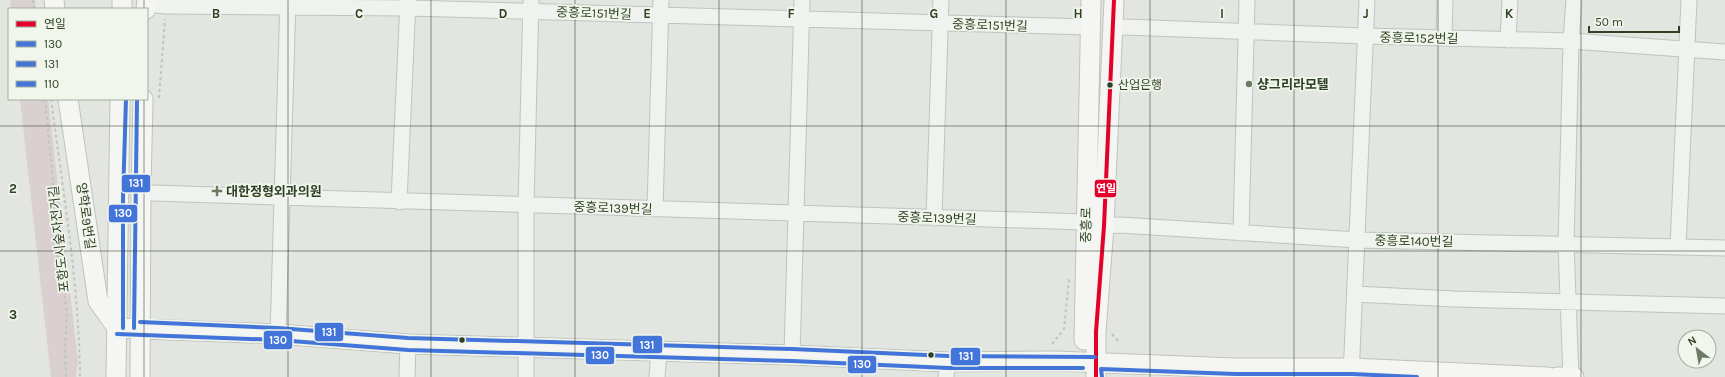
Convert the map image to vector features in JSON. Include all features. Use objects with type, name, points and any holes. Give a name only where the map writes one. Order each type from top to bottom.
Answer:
[{"type":"main road","name":"중흥로","points":[[1089,370],[1086,222],[1090,0]]},
{"type":"main road","name":"중흥로","points":[[1089,370],[1104,226],[1114,0]]},
{"type":"main road","name":"양학로9번길","points":[[68,100],[98,301],[117,328]]},
{"type":"main road","points":[[116,377],[117,198],[120,100]]},
{"type":"main road","points":[[140,377],[141,190],[144,100]]},
{"type":"main road","points":[[117,328],[278,334],[408,344],[526,346],[659,352],[792,355],[947,370],[1352,373],[1548,377]]},
{"type":"main road","points":[[1557,377],[1572,377]]},
{"type":"street","points":[[792,355],[802,0]]},
{"type":"street","points":[[934,218],[941,0]]},
{"type":"street","points":[[1241,233],[1247,0]]},
{"type":"street","points":[[1352,373],[1367,0]]},
{"type":"street","points":[[1444,38],[1446,0]]},
{"type":"street","points":[[1508,40],[1510,0]]},
{"type":"street","points":[[1572,377],[1566,244],[1571,41],[1574,0]]},
{"type":"street","points":[[1678,247],[1689,0]]},
{"type":"street","points":[[278,334],[288,3]]},
{"type":"street","name":"중흥로151번길","points":[[147,4],[166,6],[288,3],[660,7],[802,19],[1090,27]]},
{"type":"street","points":[[399,202],[407,4]]},
{"type":"street","points":[[526,377],[526,206],[531,6]]},
{"type":"street","points":[[655,209],[660,7]]},
{"type":"street","name":"중흥로152번길","points":[[1113,28],[1125,27],[1365,36],[1571,41],[1725,52]]},
{"type":"street","name":"중흥로139번길","points":[[141,190],[152,193],[399,202],[1086,222]]},
{"type":"street","name":"중흥로140번길","points":[[1104,226],[1358,240],[1725,248]]},
{"type":"street","points":[[1355,294],[1454,299],[1725,306]]},
{"type":"street","points":[[407,377],[408,344]]},
{"type":"street","points":[[657,377],[659,352]]},
{"type":"path","points":[[45,100],[53,181],[54,237],[67,312],[65,349],[66,377]]},
{"type":"path","name":"포항도시숲자전거길","points":[[51,100],[66,208],[80,348],[80,377]]},
{"type":"shaded area","points":[[10,0],[35,0],[36,8],[11,8]]},
{"type":"shaded area","points":[[20,100],[48,100],[78,361],[76,377],[51,377]]},
{"type":"transit line","name":"연일","points":[[1096,377],[1096,332],[1104,226],[1114,0]]},
{"type":"transit line","name":"130","points":[[123,328],[123,198],[126,100]]},
{"type":"transit line","name":"131","points":[[134,328],[137,100]]},
{"type":"transit line","name":"131","points":[[140,322],[278,328],[408,338],[792,349],[948,356],[1095,357]]},
{"type":"transit line","name":"130","points":[[117,334],[278,340],[408,350],[792,361],[948,368],[1083,368]]},
{"type":"transit line","name":"110","points":[[1102,377],[1101,369],[1235,374],[1352,374],[1417,377]]},
{"type":"place","name":"샹그리라모텔","points":[[1249,84]]},
{"type":"place","name":"산업은행","points":[[1110,85]]},
{"type":"place","name":"대한정형외과의원","points":[[217,191]]}]
